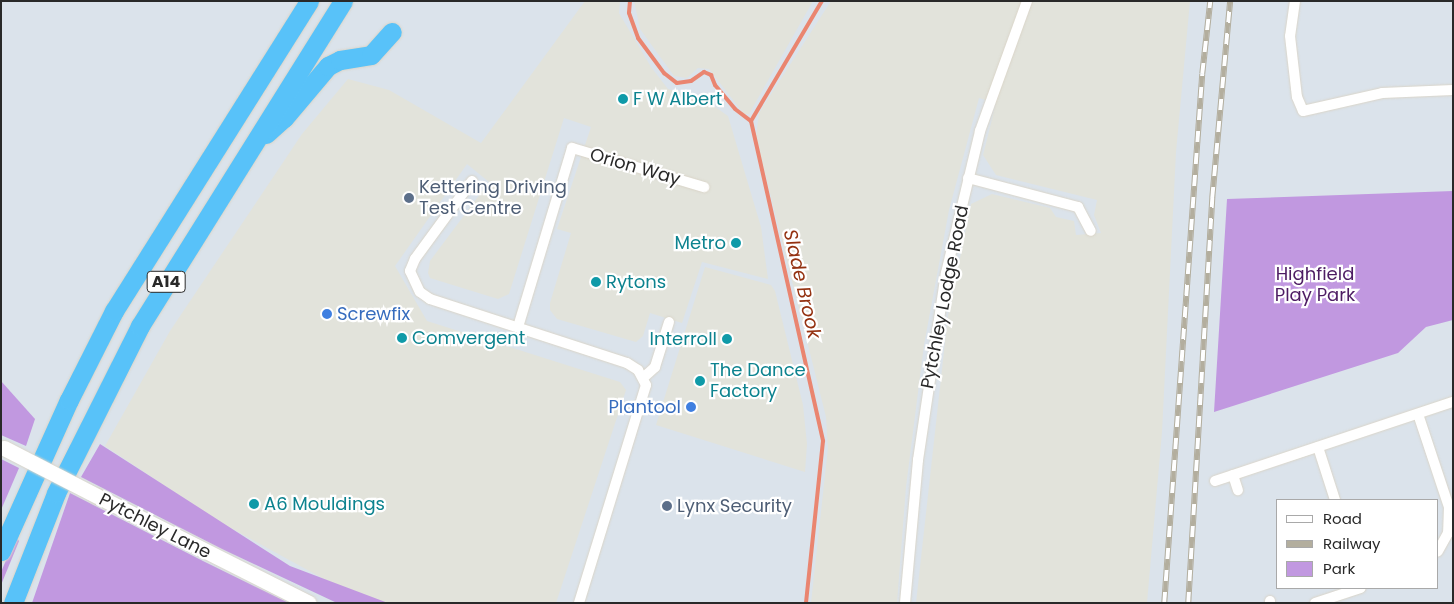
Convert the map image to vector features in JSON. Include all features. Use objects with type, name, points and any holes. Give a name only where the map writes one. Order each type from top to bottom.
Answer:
[{"type":"highway","name":"A14","points":[[1,551],[69,400],[114,311],[309,1]]},
{"type":"highway","name":"A14","points":[[13,603],[56,493],[99,403],[140,326],[343,1]]},
{"type":"highway","points":[[250,148],[284,118],[328,66],[340,60],[371,55],[392,32]]},
{"type":"street","name":"Pytchley Lodge Road","points":[[905,603],[928,387],[946,273],[980,131],[1027,1]]},
{"type":"street","points":[[1295,1],[1290,36],[1297,97],[1303,111],[1382,93],[1453,90]]},
{"type":"street","name":"Orion Way","points":[[518,327],[572,148],[704,187]]},
{"type":"street","points":[[968,178],[1078,207],[1091,230]]},
{"type":"street","points":[[472,181],[415,259],[410,271],[414,284],[430,299],[627,363],[644,377],[647,392],[579,603]]},
{"type":"street","points":[[644,377],[655,367],[668,322]]},
{"type":"street","points":[[1215,481],[1453,402]]},
{"type":"street","points":[[1418,414],[1449,506],[1448,533],[1439,549]]},
{"type":"street","points":[[1318,447],[1335,499]]},
{"type":"street","name":"Pytchley Lane","points":[[2,448],[309,603]]},
{"type":"street","points":[[1233,475],[1238,490]]},
{"type":"street","points":[[1315,603],[1358,589]]},
{"type":"shaded area","points":[[585,1],[620,1],[619,13],[651,67],[668,89],[704,99],[728,116],[761,227],[768,279],[702,262],[682,323],[650,313],[643,336],[636,342],[557,319],[550,310],[550,303],[571,233],[557,229],[591,127],[564,118],[509,294],[498,299],[430,278],[428,273],[430,261],[489,182],[467,164],[395,266],[427,321],[620,382],[626,390],[556,603],[368,603],[218,521],[105,446],[170,331],[302,134],[348,79],[389,90],[481,143]]},
{"type":"shaded area","points":[[634,1],[813,1],[749,114],[744,114],[709,69],[698,68],[687,78],[674,76],[640,29]]},
{"type":"shaded area","points":[[831,1],[1190,1],[1176,152],[1162,432],[1147,603],[916,603],[948,315],[971,204],[992,194],[1050,208],[1056,217],[1074,221],[1076,235],[1101,233],[1094,215],[1097,200],[996,175],[983,155],[996,103],[979,98],[949,210],[924,345],[906,487],[897,603],[811,603],[828,448],[826,417],[756,137],[759,113]]},
{"type":"shaded area","points":[[705,267],[771,285],[775,291],[803,405],[807,444],[805,472],[656,425]]},
{"type":"green space","name":"Highfield Play Park","points":[[1453,191],[1453,320],[1426,327],[1398,353],[1214,412],[1227,199]]},
{"type":"green space","points":[[1,381],[35,419],[26,446],[1,435]]},
{"type":"green space","points":[[100,444],[290,566],[388,603],[337,603],[222,549],[81,477]]},
{"type":"green space","points":[[1,459],[19,468],[1,510]]},
{"type":"green space","points":[[70,493],[203,561],[289,603],[32,603]]},
{"type":"green space","points":[[16,537],[19,541],[1,585],[1,572]]},
{"type":"waterway","name":"Slade Brook","points":[[630,1],[629,13],[638,38],[664,73],[677,83],[691,81],[704,72],[711,75],[715,85],[735,109],[751,121],[823,441],[806,603]]},
{"type":"waterway","name":"Slade Brook","points":[[751,121],[822,1]]},
{"type":"railway","points":[[1164,603],[1202,74],[1210,1]]},
{"type":"railway","points":[[1188,603],[1212,198],[1230,1]]},
{"type":"place","name":"F W Albert","points":[[623,99]]},
{"type":"place","name":"Kettering Driving Test Centre","points":[[409,198]]},
{"type":"place","name":"Metro","points":[[736,243]]},
{"type":"place","name":"Rytons","points":[[596,282]]},
{"type":"place","name":"Screwfix","points":[[327,314]]},
{"type":"place","name":"Comvergent","points":[[402,338]]},
{"type":"place","name":"Interroll","points":[[727,339]]},
{"type":"place","name":"The Dance Factory","points":[[700,381]]},
{"type":"place","name":"Plantool","points":[[691,407]]},
{"type":"place","name":"A6 Mouldings","points":[[254,504]]},
{"type":"place","name":"Lynx Security","points":[[667,506]]}]
